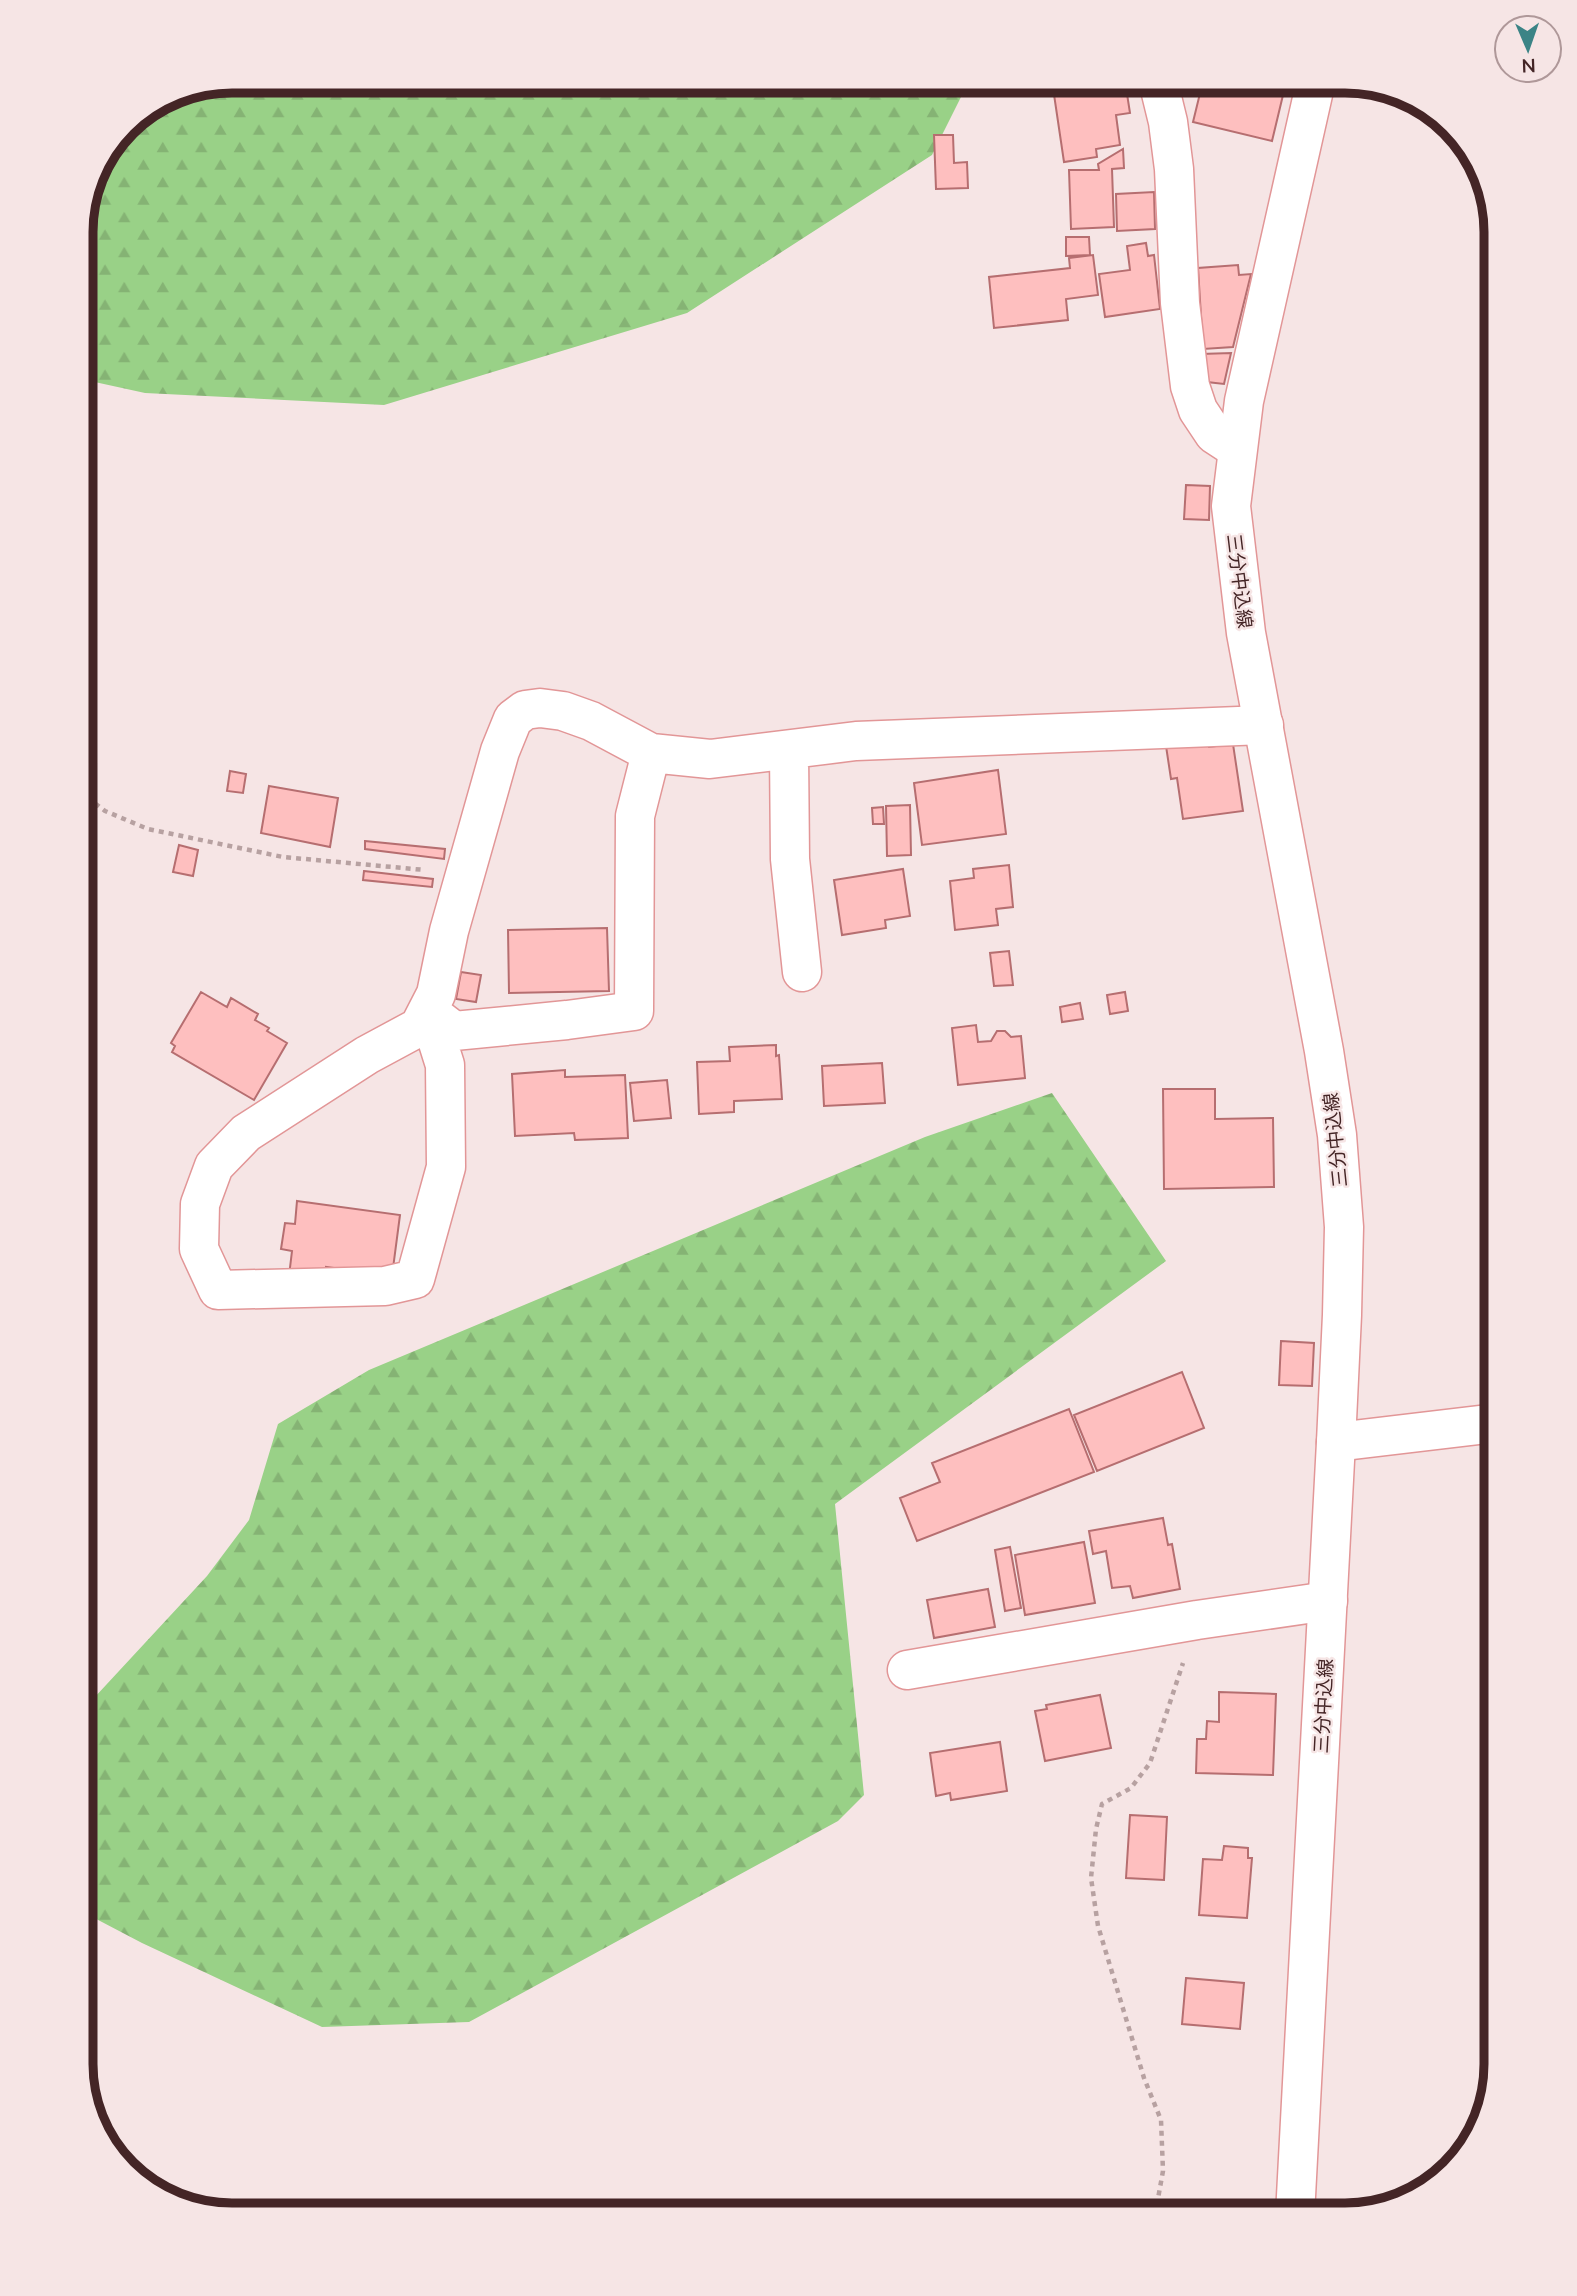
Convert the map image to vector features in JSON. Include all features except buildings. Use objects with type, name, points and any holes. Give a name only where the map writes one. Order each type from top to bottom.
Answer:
[{"type":"street","points":[[1161,93],[1174,169],[1180,303],[1190,386],[1198,410],[1214,434],[1237,449]]},
{"type":"street","name":"三分中込線","points":[[1296,2203],[1336,1442],[1344,1227],[1337,1135],[1324,1051],[1246,633],[1231,506],[1244,401],[1313,93]]},
{"type":"street","points":[[428,1010],[444,1065],[446,1167],[415,1279],[385,1286],[218,1290],[199,1249],[200,1204],[214,1166],[246,1133],[367,1055],[419,1027],[441,975],[449,931],[507,730],[513,719],[526,710],[540,708],[563,711],[591,721],[651,753],[710,759],[856,741],[1264,725]]},
{"type":"street","points":[[789,751],[790,859],[802,972]]},
{"type":"street","points":[[428,1010],[454,1031],[634,1011],[635,816],[651,753]]},
{"type":"street","points":[[1336,1442],[1484,1424]]},
{"type":"street","points":[[907,1670],[1197,1620],[1328,1601]]},
{"type":"path","points":[[93,802],[105,811],[148,830],[283,857],[465,874]]},
{"type":"path","points":[[1157,2203],[1163,2171],[1161,2120],[1144,2078],[1098,1926],[1091,1878],[1096,1829],[1102,1804],[1131,1788],[1150,1763],[1197,1620]]},
{"type":"green space","points":[[232,93],[963,93],[932,155],[687,313],[384,405],[145,393],[93,382],[95,205],[107,170],[127,140],[162,111],[179,103],[205,95]]},
{"type":"green space","points":[[1052,1093],[1166,1261],[835,1504],[864,1795],[838,1821],[469,2022],[322,2027],[93,1917],[93,1699],[207,1576],[249,1520],[278,1424],[369,1370],[925,1137]]}]
